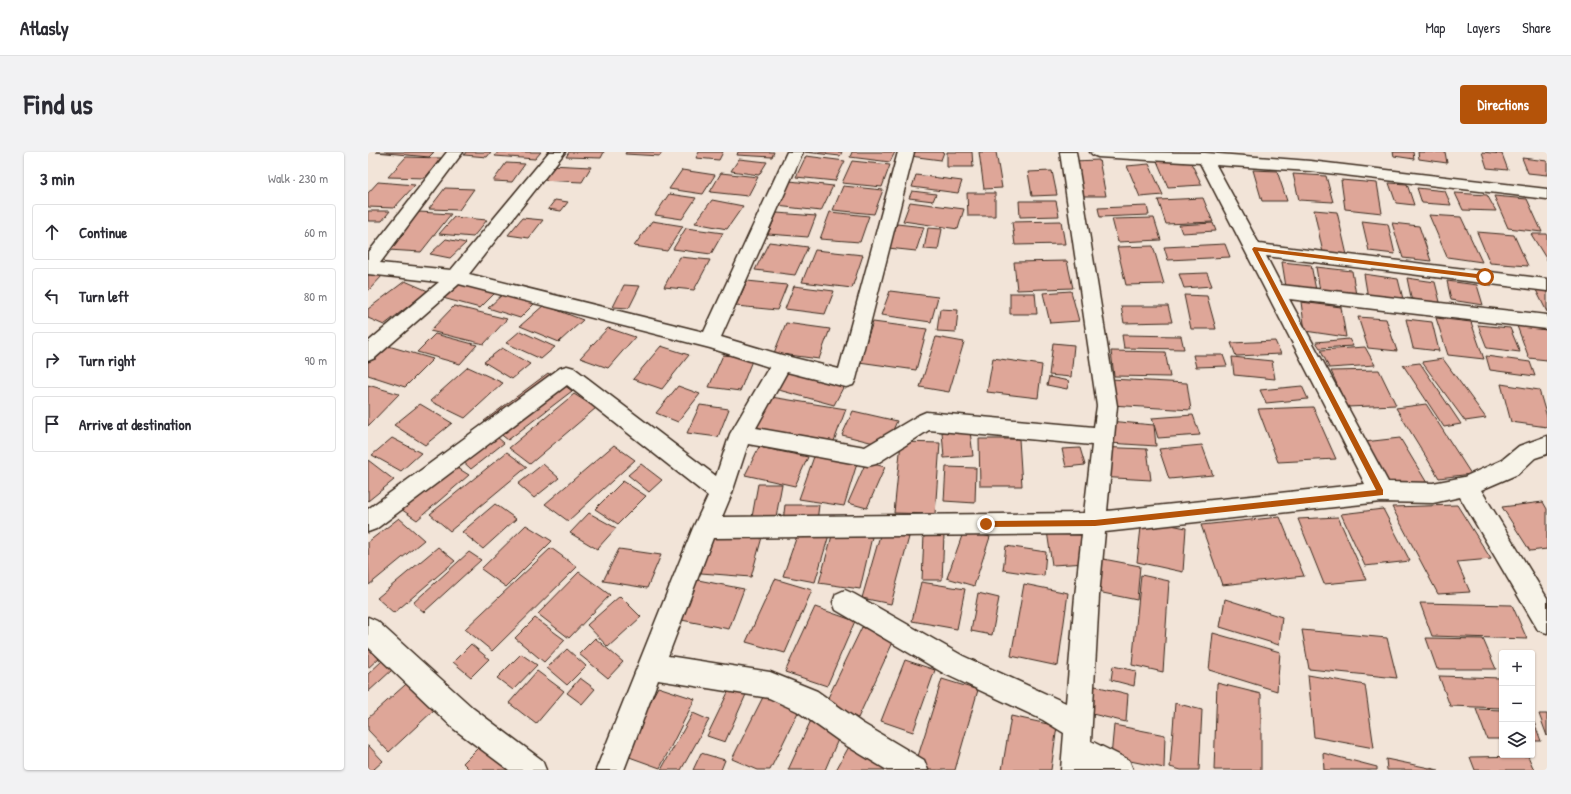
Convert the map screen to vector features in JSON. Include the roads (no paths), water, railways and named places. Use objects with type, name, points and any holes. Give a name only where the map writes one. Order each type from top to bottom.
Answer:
[{"type":"street","points":[[368,267],[455,152]]},
{"type":"street","points":[[368,353],[456,277],[557,152]]},
{"type":"street","points":[[710,341],[795,152]]},
{"type":"street","points":[[368,267],[456,277],[710,341],[782,363],[846,380],[906,152]]},
{"type":"street","points":[[1068,152],[1107,406],[1087,596],[1077,748]]},
{"type":"street","points":[[1098,152],[1205,158],[1308,159],[1547,194]]},
{"type":"street","points":[[1205,158],[1277,291],[1381,492]]},
{"type":"street","points":[[1254,249],[1547,284]]},
{"type":"street","points":[[1277,291],[1547,322]]},
{"type":"street","points":[[610,770],[705,528],[721,493],[741,434],[782,363]]},
{"type":"street","points":[[368,522],[567,374],[721,493]]},
{"type":"street","points":[[741,434],[868,457],[926,421],[1104,437]]},
{"type":"street","points":[[705,528],[1095,523],[1381,492],[1433,493],[1466,486],[1510,467],[1527,452],[1547,445]]},
{"type":"street","points":[[1466,486],[1547,621]]},
{"type":"street","points":[[845,602],[954,666],[1053,710],[1077,748],[1119,770]]},
{"type":"street","points":[[368,630],[464,719],[532,770]]},
{"type":"street","points":[[652,666],[770,685],[807,701],[852,732],[914,770]]}]
